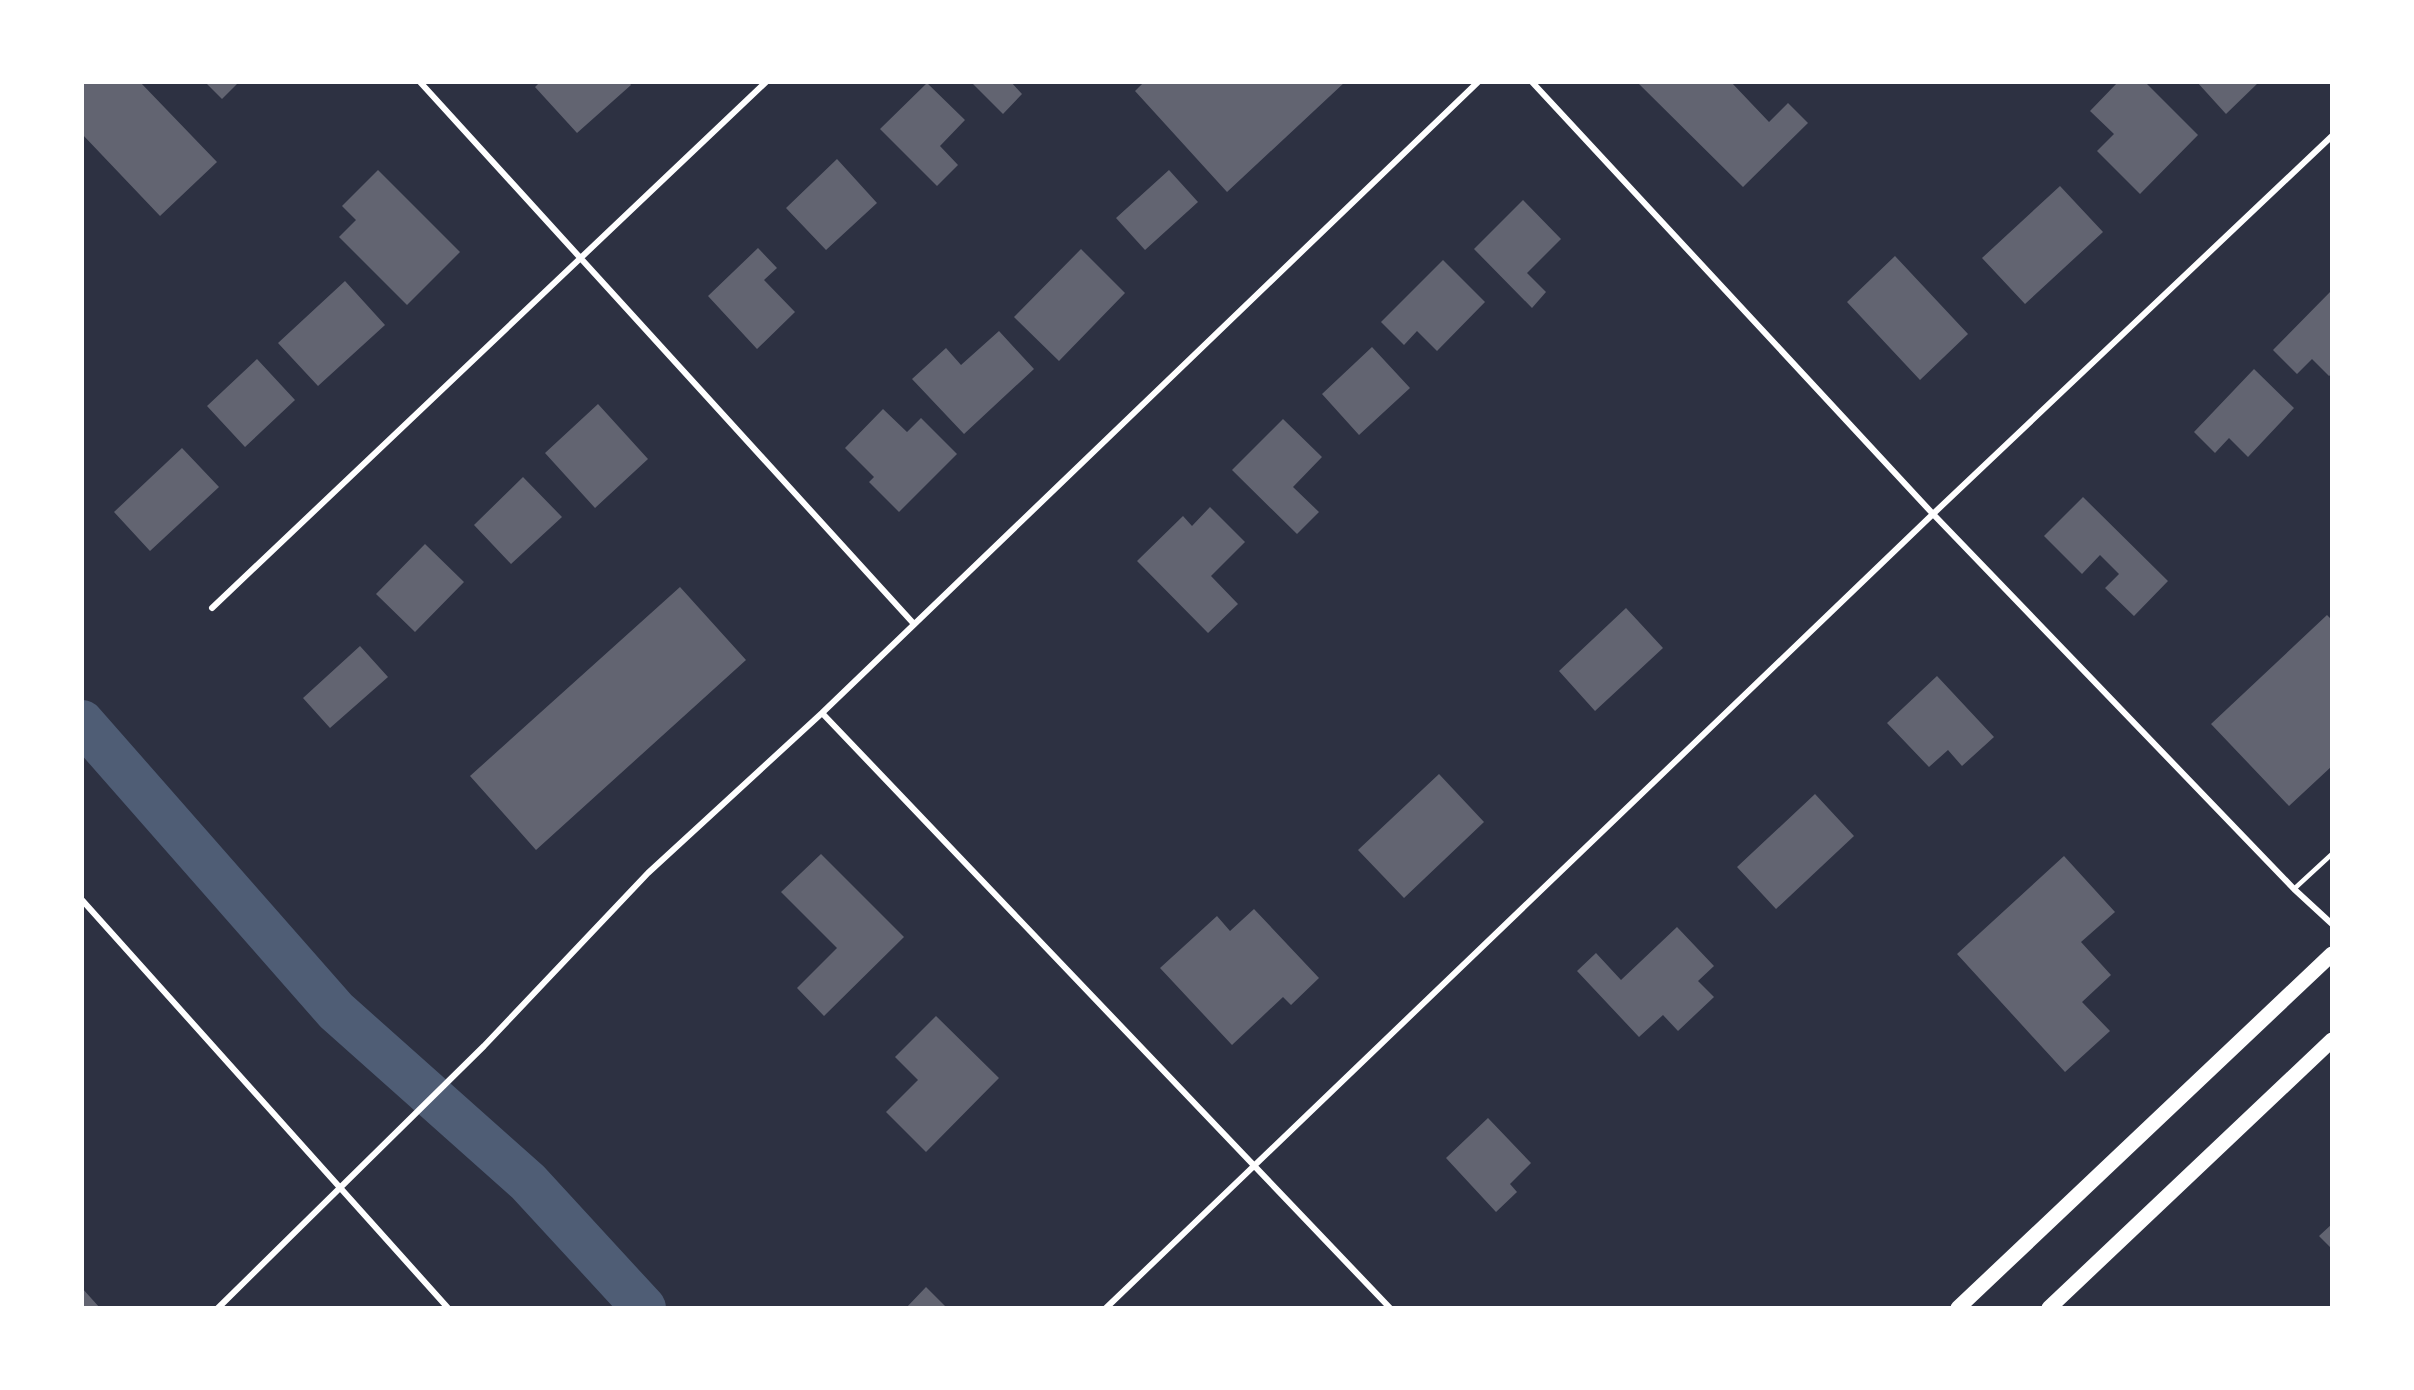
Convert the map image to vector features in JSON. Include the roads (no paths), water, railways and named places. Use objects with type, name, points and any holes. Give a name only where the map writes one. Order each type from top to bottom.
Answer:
[{"type":"main road","points":[[1958,1308],[2331,954]]},
{"type":"main road","points":[[2049,1308],[2331,1040]]},
{"type":"street","points":[[420,82],[914,624]]},
{"type":"street","points":[[212,608],[766,82]]},
{"type":"street","points":[[218,1308],[484,1046],[648,873],[822,713],[1478,82]]},
{"type":"street","points":[[1532,82],[1932,514],[2294,889],[2331,924]]},
{"type":"street","points":[[1106,1308],[1932,514],[2331,136]]},
{"type":"street","points":[[822,713],[1390,1308]]},
{"type":"street","points":[[82,900],[341,1186],[448,1308]]},
{"type":"lane","points":[[2294,889],[2331,854]]},
{"type":"waterway","points":[[82,722],[336,1011],[528,1182],[644,1308]]}]
